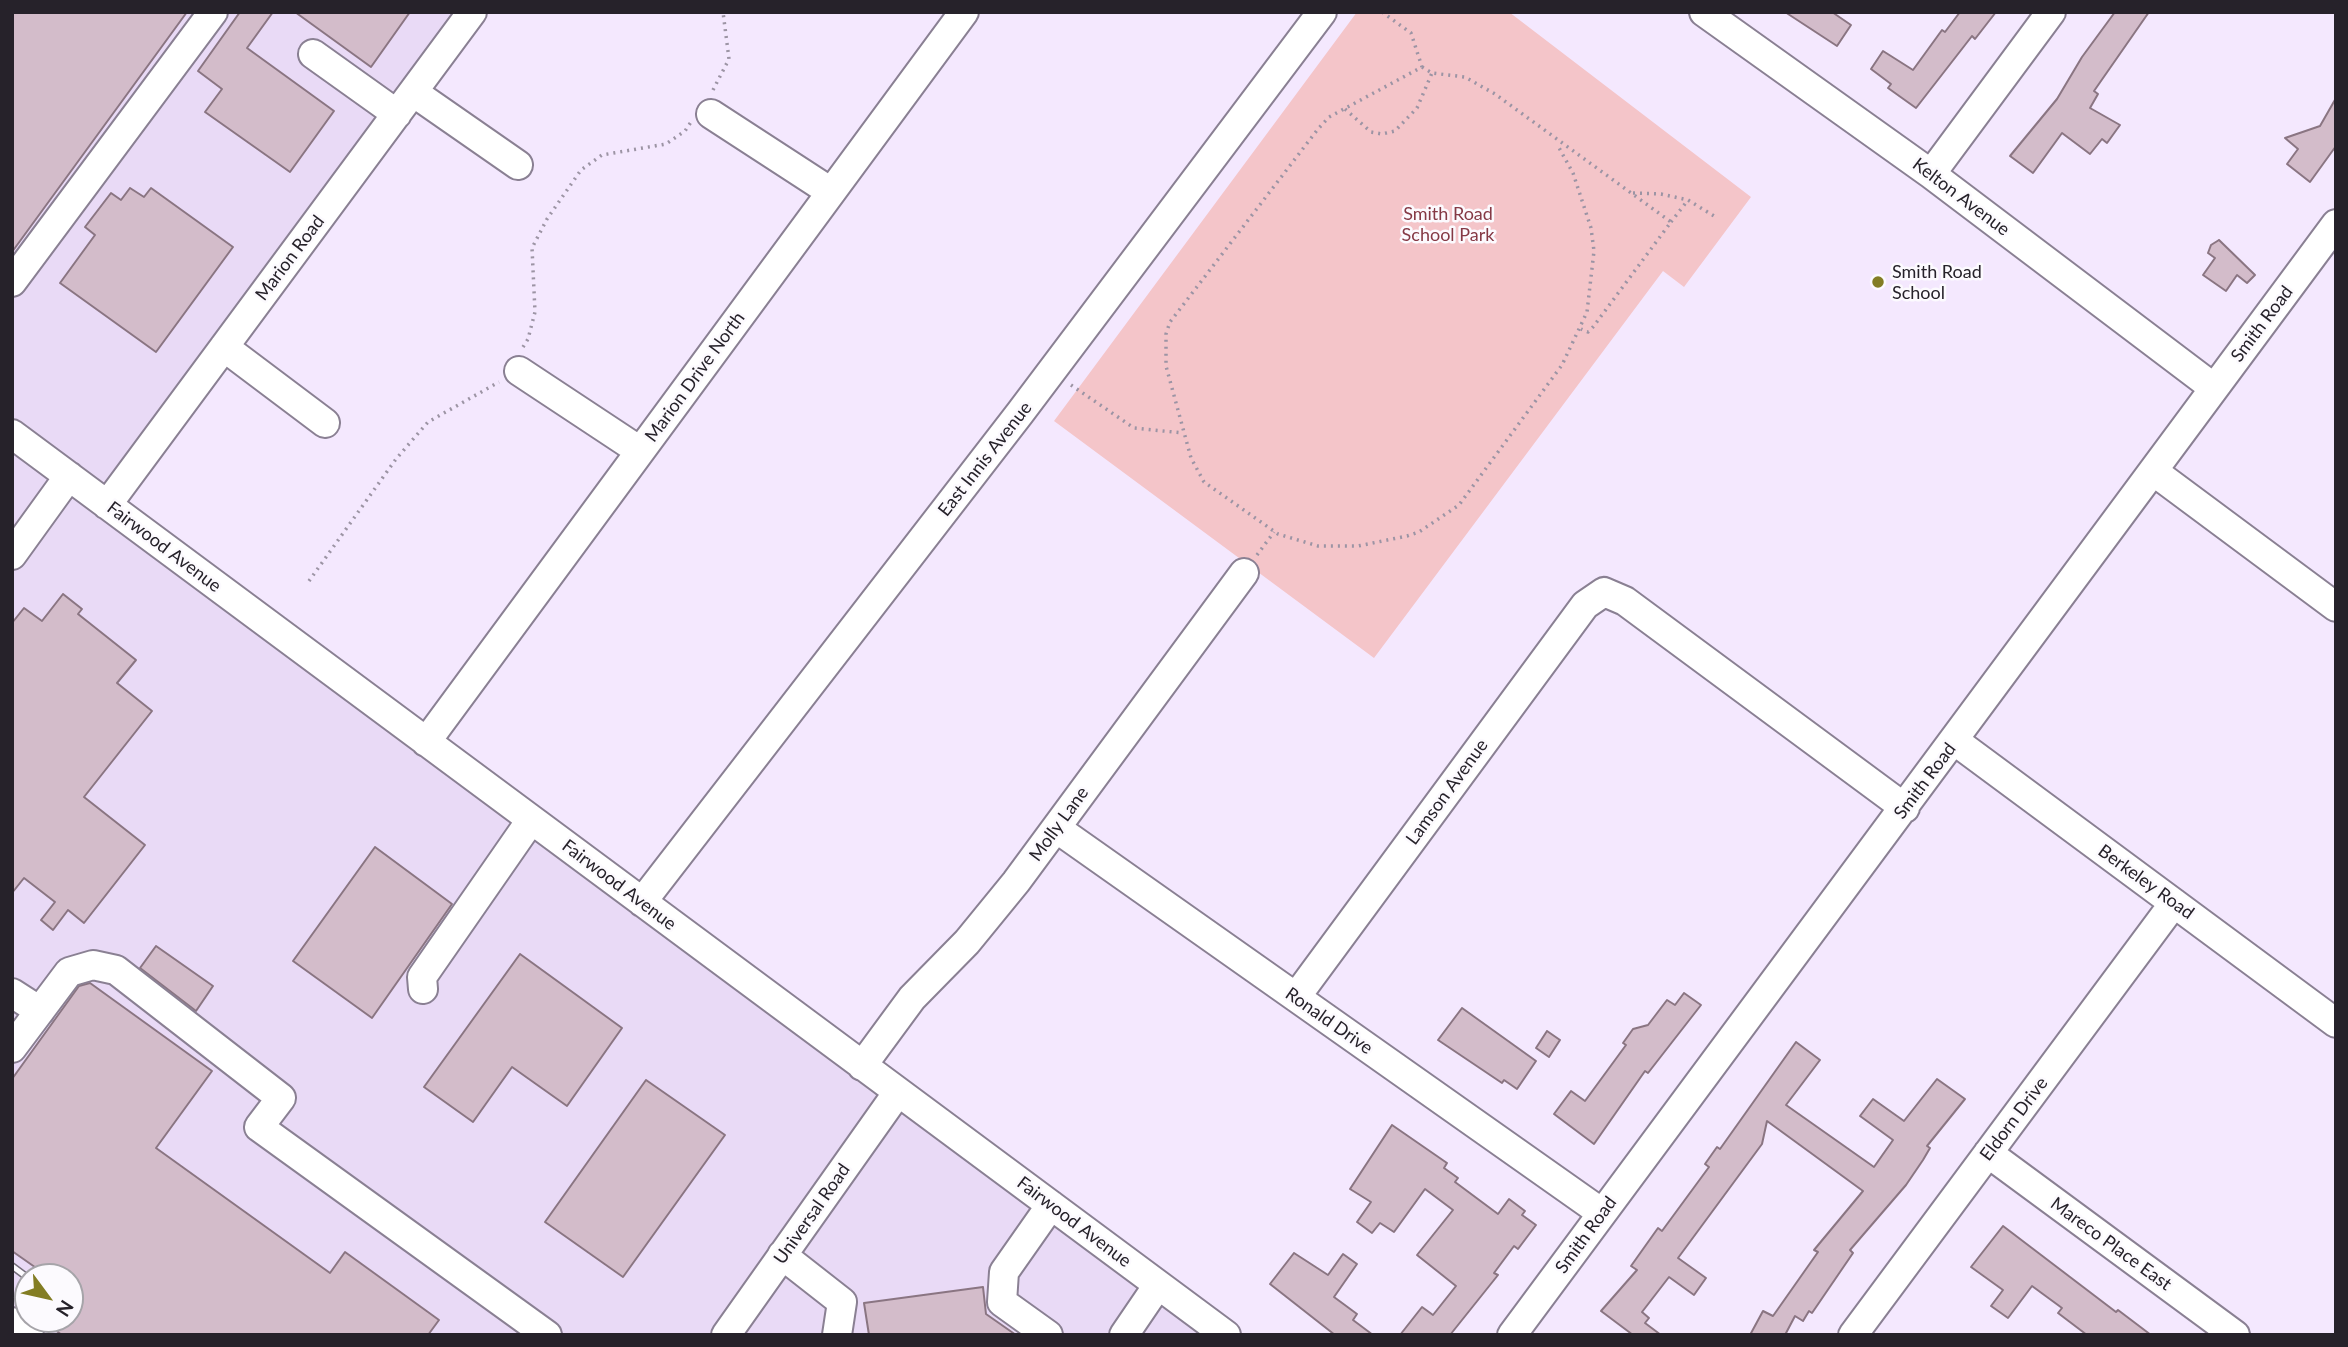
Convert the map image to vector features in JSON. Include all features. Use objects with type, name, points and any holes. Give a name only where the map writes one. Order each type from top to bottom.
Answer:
[{"type":"street","points":[[12,282],[213,12]]},
{"type":"street","name":"Marion Road","points":[[107,505],[472,12]]},
{"type":"street","name":"Marion Drive North","points":[[426,742],[964,12]]},
{"type":"street","name":"East Innis Avenue","points":[[642,902],[1052,371],[1322,12]]},
{"type":"street","points":[[1931,174],[2051,12]]},
{"type":"street","name":"Kelton Avenue","points":[[1719,16],[2214,388]]},
{"type":"street","points":[[313,54],[518,165]]},
{"type":"street","points":[[705,108],[831,192]]},
{"type":"street","name":"Smith Road","points":[[1512,1335],[1955,741],[2152,471],[2334,231]]},
{"type":"street","points":[[224,347],[325,423]]},
{"type":"street","points":[[514,367],[640,451]]},
{"type":"street","name":"Fairwood Avenue","points":[[12,434],[1226,1335]]},
{"type":"street","points":[[2152,471],[2336,607]]},
{"type":"street","points":[[12,555],[69,476]]},
{"type":"street","name":"Molly Lane","points":[[862,1066],[912,998],[967,942],[1056,828],[1244,573]]},
{"type":"street","name":"Lamson Avenue","points":[[1296,997],[1585,605],[1604,592],[1625,601],[1905,807]]},
{"type":"street","name":"Berkeley Road","points":[[1955,741],[2336,1023]]},
{"type":"street","points":[[423,989],[422,977],[531,820]]},
{"type":"street","name":"Ronald Drive","points":[[1056,828],[1602,1213]]},
{"type":"street","name":"Eldorn Drive","points":[[1853,1335],[2174,902]]},
{"type":"street","points":[[12,1048],[69,972],[93,965],[116,970],[281,1098],[259,1127],[547,1335]]},
{"type":"street","points":[[12,993],[40,1011]]},
{"type":"street","name":"Universal Road","points":[[726,1335],[898,1092]]},
{"type":"street","name":"Mareco Place East","points":[[1988,1153],[2235,1335]]},
{"type":"street","points":[[1048,1335],[1002,1303],[1004,1272],[1051,1205]]},
{"type":"street","points":[[782,1255],[842,1302],[837,1335]]},
{"type":"street","points":[[1125,1335],[1158,1285]]},
{"type":"street","points":[[12,1322],[29,1335]]},
{"type":"path","points":[[309,581],[396,459],[428,422],[500,381],[514,367],[528,339],[535,312],[532,248],[547,219],[581,170],[602,155],[666,144],[685,131],[705,108],[729,59],[723,12]]},
{"type":"path","points":[[1382,12],[1410,33],[1422,67],[1432,73],[1465,77],[1495,94],[1671,222]]},
{"type":"path","points":[[1422,67],[1329,117],[1299,151],[1170,322],[1166,334],[1166,366],[1191,458],[1204,482],[1278,534],[1331,547],[1358,546],[1419,532],[1459,505],[1548,385],[1581,329],[1591,294],[1594,251],[1591,228],[1573,173],[1558,146]]},
{"type":"path","points":[[1345,109],[1371,132],[1382,134],[1395,131],[1417,108],[1432,73]]},
{"type":"path","points":[[1631,193],[1661,194],[1688,200],[1714,216]]},
{"type":"path","points":[[1581,329],[1588,332],[1593,327],[1688,200]]},
{"type":"path","points":[[1052,371],[1119,421],[1134,428],[1184,433]]},
{"type":"shaded area","points":[[12,12],[473,12],[110,501],[1232,1335],[12,1335]]},
{"type":"green space","name":"Smith Road School Park","points":[[1357,12],[1509,12],[1751,197],[1684,287],[1663,271],[1374,658],[1054,421]]},
{"type":"building","points":[[12,12],[187,12],[12,252]]},
{"type":"building","points":[[240,12],[273,12],[247,48],[334,111],[290,172],[205,112],[222,89],[198,71]]},
{"type":"building","points":[[295,12],[410,12],[371,67]]},
{"type":"building","points":[[1785,12],[1832,12],[1851,25],[1837,46]]},
{"type":"building","points":[[1960,12],[1996,12],[1975,39],[1972,36],[1916,108],[1888,88],[1891,84],[1871,69],[1883,51],[1913,70],[1942,30],[1945,32]]},
{"type":"building","points":[[2115,12],[2149,12],[2094,91],[2098,94],[2090,108],[2120,125],[2107,143],[2102,139],[2090,154],[2062,133],[2033,173],[2010,156],[2057,99],[2082,57]]},
{"type":"building","points":[[2336,98],[2336,146],[2310,182],[2287,164],[2298,149],[2285,138],[2320,126]]},
{"type":"building","points":[[130,188],[144,197],[151,188],[233,247],[156,352],[60,283],[95,235],[85,227],[111,193],[121,200]]},
{"type":"building","points":[[2219,240],[2255,275],[2247,283],[2237,275],[2226,291],[2203,275],[2215,258],[2208,253],[2211,245]]},
{"type":"building","points":[[63,594],[82,609],[78,614],[136,660],[117,683],[152,711],[84,797],[145,845],[84,923],[68,910],[53,930],[41,920],[55,902],[24,878],[12,893],[12,623],[24,608],[42,621]]},
{"type":"building","points":[[375,847],[452,904],[372,1018],[293,961]]},
{"type":"building","points":[[156,946],[213,986],[196,1011],[140,968]]},
{"type":"building","points":[[520,954],[622,1028],[567,1106],[512,1067],[473,1122],[424,1087]]},
{"type":"building","points":[[90,983],[212,1071],[156,1148],[330,1273],[345,1252],[439,1320],[428,1335],[59,1333],[84,1333],[84,1263],[29,1263],[12,1251],[12,1079],[79,986]]},
{"type":"building","points":[[1684,993],[1701,1005],[1648,1073],[1645,1071],[1594,1144],[1554,1114],[1571,1091],[1585,1101],[1626,1045],[1623,1043],[1633,1029],[1648,1025],[1667,1000],[1675,1005]]},
{"type":"building","points":[[1462,1008],[1536,1061],[1517,1089],[1504,1080],[1502,1083],[1438,1040]]},
{"type":"building","points":[[1547,1031],[1560,1040],[1549,1057],[1536,1048]]},
{"type":"building","points":[[1796,1042],[1820,1060],[1786,1105],[1874,1167],[1893,1140],[1860,1116],[1873,1099],[1904,1121],[1937,1079],[1965,1099],[1927,1146],[1930,1148],[1906,1185],[1850,1250],[1853,1253],[1812,1313],[1809,1311],[1803,1321],[1795,1316],[1785,1335],[1750,1335],[1763,1311],[1773,1316],[1818,1252],[1814,1250],[1863,1191],[1767,1121],[1762,1144],[1678,1258],[1706,1278],[1694,1295],[1669,1277],[1642,1312],[1649,1318],[1645,1323],[1661,1335],[1633,1335],[1601,1311],[1637,1270],[1631,1266],[1658,1228],[1662,1231],[1709,1167],[1705,1164],[1717,1147],[1720,1149]]},
{"type":"building","points":[[646,1080],[725,1135],[623,1277],[545,1222]]},
{"type":"building","points":[[1392,1125],[1447,1163],[1444,1168],[1458,1178],[1455,1182],[1498,1214],[1509,1199],[1525,1211],[1522,1215],[1536,1225],[1518,1249],[1514,1246],[1494,1273],[1498,1275],[1450,1335],[1400,1335],[1422,1307],[1433,1315],[1456,1286],[1417,1255],[1453,1210],[1425,1189],[1394,1232],[1380,1223],[1372,1233],[1357,1222],[1371,1202],[1350,1189]]},
{"type":"building","points":[[2003,1226],[2116,1312],[2118,1310],[2151,1335],[2087,1335],[2058,1313],[2062,1308],[2032,1286],[2008,1318],[1991,1306],[2003,1290],[1971,1267]]},
{"type":"building","points":[[1294,1253],[1328,1275],[1343,1254],[1357,1264],[1334,1297],[1357,1314],[1353,1320],[1373,1335],[1335,1335],[1270,1284]]},
{"type":"building","points":[[983,1287],[986,1314],[1016,1335],[869,1335],[864,1303]]},
{"type":"place","name":"Smith Road School","points":[[1878,282]]}]
